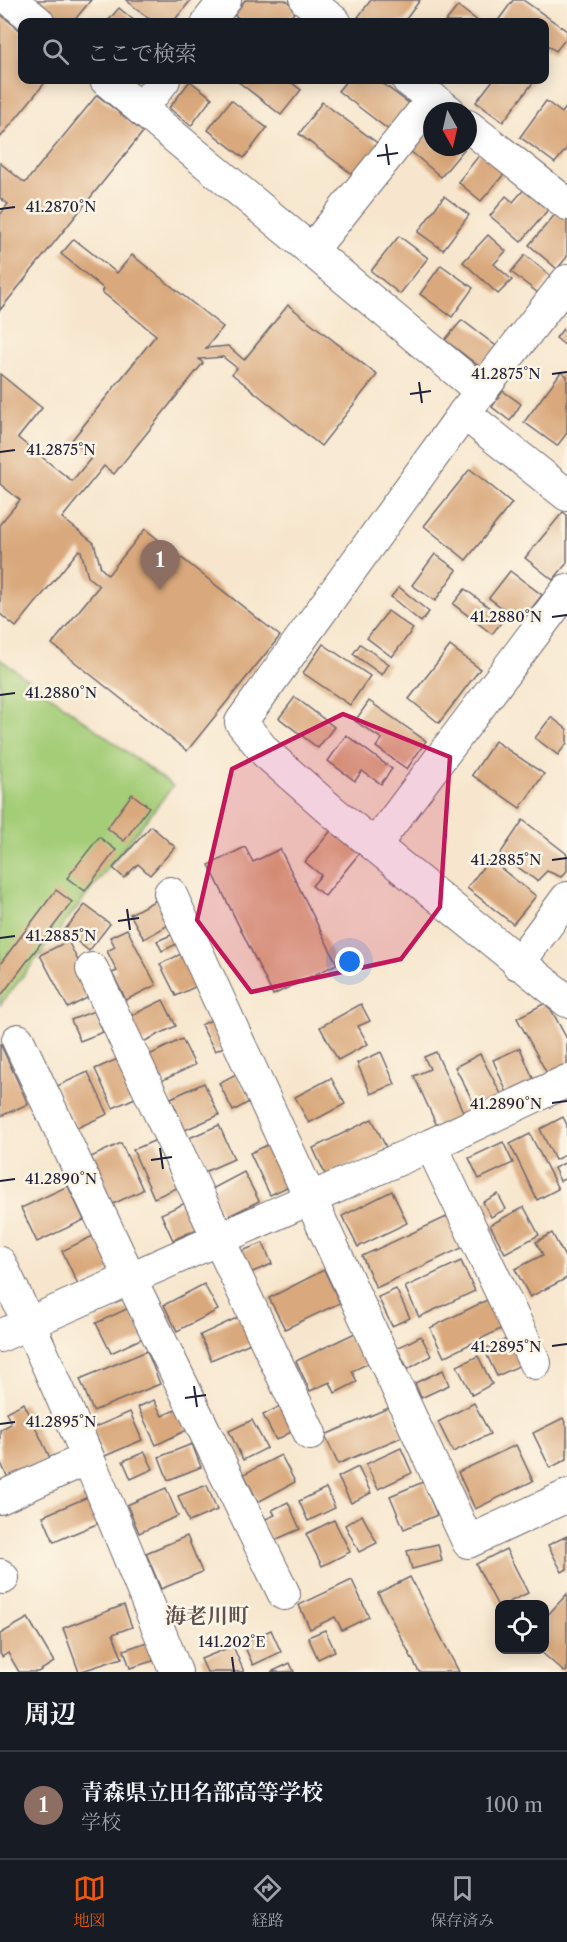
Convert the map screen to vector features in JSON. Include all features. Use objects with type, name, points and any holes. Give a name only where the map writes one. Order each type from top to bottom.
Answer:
[{"type":"street","points":[[11,0],[33,18]]},
{"type":"street","points":[[211,18],[225,0]]},
{"type":"street","points":[[306,0],[330,18]]},
{"type":"street","points":[[111,84],[311,251],[567,495]]},
{"type":"street","points":[[141,109],[161,84]]},
{"type":"street","points":[[413,84],[437,102]]},
{"type":"street","points":[[311,251],[423,125]]},
{"type":"street","points":[[477,133],[567,204]]},
{"type":"street","points":[[567,281],[473,403],[241,722],[264,752],[518,964],[567,1002]]},
{"type":"street","points":[[375,845],[567,591]]},
{"type":"street","points":[[170,893],[468,1542],[567,1496]]},
{"type":"street","points":[[518,964],[567,898]]},
{"type":"street","points":[[92,969],[220,1237],[310,1434]]},
{"type":"street","points":[[18,1040],[130,1278],[284,1594]]},
{"type":"street","points":[[0,1336],[311,1196],[431,1145],[567,1081]]},
{"type":"street","points":[[431,1145],[535,1363]]},
{"type":"street","points":[[0,1263],[30,1323],[176,1672]]},
{"type":"street","points":[[0,1498],[88,1458]]},
{"type":"highlighted area","points":[[343,714],[450,757],[440,907],[401,959],[251,992],[197,920],[232,769]]},
{"type":"green space","points":[[0,659],[173,786],[0,1005]]},
{"type":"building","points":[[31,0],[91,0],[76,18],[55,18]]},
{"type":"building","points":[[126,0],[191,0],[176,18],[148,18]]},
{"type":"building","points":[[245,0],[285,0],[297,9],[290,18],[239,18],[234,15]]},
{"type":"building","points":[[371,0],[420,0],[407,18],[358,17]]},
{"type":"building","points":[[513,0],[523,0],[549,18],[500,18]]},
{"type":"building","points":[[458,6],[474,18],[448,18]]},
{"type":"building","points":[[119,8],[131,18],[110,18]]},
{"type":"building","points":[[0,14],[18,29],[18,84],[44,84],[0,138]]},
{"type":"building","points":[[549,18],[567,31],[567,37],[556,51],[549,46]]},
{"type":"building","points":[[188,84],[194,84],[212,98],[191,126],[169,108]]},
{"type":"building","points":[[241,84],[293,84],[301,90],[281,115]]},
{"type":"building","points":[[344,84],[383,84],[414,107],[394,134],[338,91]]},
{"type":"building","points":[[490,84],[532,84],[503,122],[476,102]]},
{"type":"building","points":[[97,95],[143,132],[0,310],[0,215],[8,204],[0,198],[0,163],[25,183]]},
{"type":"building","points":[[231,100],[267,128],[244,158],[208,130]]},
{"type":"building","points":[[546,101],[562,113],[567,106],[567,148],[555,163],[520,137]]},
{"type":"building","points":[[322,102],[380,145],[356,177],[299,134]]},
{"type":"building","points":[[423,134],[423,156],[458,156],[441,177],[409,150]]},
{"type":"building","points":[[481,153],[505,173],[481,201],[458,182]]},
{"type":"building","points":[[528,185],[552,205],[521,242],[490,216],[506,196],[513,202]]},
{"type":"building","points":[[444,196],[469,215],[443,250],[418,232]]},
{"type":"building","points":[[558,211],[567,218],[567,257],[557,269],[529,245]]},
{"type":"building","points":[[488,235],[506,251],[494,264],[512,280],[498,294],[463,262]]},
{"type":"building","points":[[399,236],[428,258],[400,294],[371,271]]},
{"type":"building","points":[[74,239],[117,273],[132,255],[223,327],[206,348],[228,346],[244,360],[288,305],[377,375],[321,446],[232,374],[237,368],[223,357],[199,359],[203,363],[114,474],[104,466],[62,518],[94,543],[101,568],[108,575],[145,529],[280,636],[187,751],[52,644],[99,586],[88,577],[81,551],[79,550],[16,627],[0,614],[0,524],[20,500],[0,484],[0,374],[42,408],[18,438],[72,481],[92,457],[72,440],[156,335],[102,292],[104,289],[61,254]]},
{"type":"building","points":[[525,255],[551,276],[538,293],[511,272]]},
{"type":"building","points":[[441,265],[473,288],[452,317],[420,294]]},
{"type":"building","points":[[462,320],[500,349],[484,370],[445,340]]},
{"type":"building","points":[[563,329],[567,333],[567,347],[556,338]]},
{"type":"building","points":[[561,372],[567,376],[567,433],[557,446],[524,422]]},
{"type":"building","points":[[503,391],[521,404],[510,421],[492,407]]},
{"type":"building","points":[[470,469],[512,503],[466,560],[424,526]]},
{"type":"building","points":[[563,512],[567,515],[567,563],[553,580],[525,558]]},
{"type":"building","points":[[435,554],[457,570],[435,601],[412,585]]},
{"type":"building","points":[[510,571],[542,595],[521,622],[489,598]]},
{"type":"building","points":[[399,587],[429,612],[421,622],[391,597]]},
{"type":"building","points":[[465,589],[504,619],[492,634],[453,604]]},
{"type":"building","points":[[388,611],[413,629],[392,657],[367,638]]},
{"type":"building","points":[[323,644],[370,676],[350,705],[303,673]]},
{"type":"building","points":[[360,644],[389,664],[382,675],[353,654]]},
{"type":"building","points":[[450,646],[480,669],[439,723],[409,699]]},
{"type":"building","points":[[295,697],[334,727],[318,748],[279,718]]},
{"type":"building","points":[[369,701],[426,741],[407,769],[376,747],[382,739],[355,721]]},
{"type":"building","points":[[551,717],[567,729],[567,743],[558,755],[535,738]]},
{"type":"building","points":[[346,735],[392,769],[381,784],[362,771],[355,781],[328,761]]},
{"type":"building","points":[[495,741],[544,774],[520,808],[472,775]]},
{"type":"building","points":[[132,794],[149,807],[124,841],[107,828]]},
{"type":"building","points":[[523,820],[567,854],[567,871],[561,877],[547,871],[537,881],[500,854]]},
{"type":"building","points":[[151,826],[175,847],[150,875],[138,864],[124,878],[113,868]]},
{"type":"building","points":[[334,827],[362,850],[325,896],[312,886],[321,875],[305,862]]},
{"type":"building","points":[[99,837],[116,850],[85,891],[67,878]]},
{"type":"building","points":[[245,847],[253,862],[280,849],[337,964],[273,995],[209,865]]},
{"type":"building","points":[[489,859],[536,896],[513,924],[467,888]]},
{"type":"building","points":[[56,890],[72,902],[0,997],[0,964]]},
{"type":"building","points":[[158,899],[172,923],[144,939],[130,914]]},
{"type":"building","points":[[85,905],[110,924],[89,951],[64,931]]},
{"type":"building","points":[[127,929],[156,985],[126,1000],[112,973],[117,971],[107,951],[115,947],[110,937]]},
{"type":"building","points":[[176,933],[181,942],[162,951],[157,941]]},
{"type":"building","points":[[68,941],[95,994],[68,1008],[40,955]]},
{"type":"building","points":[[185,952],[201,984],[176,996],[160,964]]},
{"type":"building","points":[[163,1000],[176,1026],[139,1044],[126,1018]]},
{"type":"building","points":[[547,1002],[567,1039],[567,1068],[549,1077],[517,1018]]},
{"type":"building","points":[[361,1004],[370,1021],[358,1026],[368,1044],[338,1060],[320,1027]]},
{"type":"building","points":[[94,1011],[103,1032],[80,1041],[71,1020]]},
{"type":"building","points":[[213,1019],[226,1046],[215,1051],[201,1025]]},
{"type":"building","points":[[182,1039],[195,1065],[159,1082],[147,1056]]},
{"type":"building","points":[[0,1043],[28,1104],[1,1116],[0,1114]]},
{"type":"building","points":[[520,1048],[535,1083],[508,1095],[493,1060]]},
{"type":"building","points":[[381,1052],[395,1084],[371,1094],[357,1063]]},
{"type":"building","points":[[436,1052],[465,1116],[438,1128],[414,1076],[430,1069],[424,1057]]},
{"type":"building","points":[[480,1054],[503,1098],[478,1111],[455,1067]]},
{"type":"building","points":[[120,1058],[137,1097],[113,1108],[95,1069]]},
{"type":"building","points":[[88,1072],[108,1114],[77,1128],[57,1086]]},
{"type":"building","points":[[236,1074],[251,1101],[233,1111],[219,1083]]},
{"type":"building","points":[[331,1078],[345,1104],[309,1123],[295,1097]]},
{"type":"building","points":[[204,1083],[219,1115],[185,1130],[171,1098]]},
{"type":"building","points":[[563,1117],[567,1125],[567,1154],[555,1160],[540,1129]]},
{"type":"building","points":[[372,1119],[386,1147],[326,1176],[313,1148]]},
{"type":"building","points":[[219,1125],[234,1159],[202,1173],[187,1139]]},
{"type":"building","points":[[530,1134],[558,1189],[537,1200],[510,1144]]},
{"type":"building","points":[[156,1140],[177,1188],[154,1198],[133,1150]]},
{"type":"building","points":[[274,1142],[294,1184],[270,1195],[250,1153]]},
{"type":"building","points":[[503,1142],[513,1163],[479,1179],[469,1158]]},
{"type":"building","points":[[121,1143],[143,1190],[113,1204],[91,1157]]},
{"type":"building","points":[[567,1162],[567,1178],[560,1181],[554,1168]]},
{"type":"building","points":[[244,1172],[259,1201],[225,1218],[210,1190]]},
{"type":"building","points":[[68,1186],[84,1220],[37,1242],[21,1208]]},
{"type":"building","points":[[392,1191],[407,1223],[358,1247],[342,1216]]},
{"type":"building","points":[[498,1194],[506,1209],[491,1217],[483,1202]]},
{"type":"building","points":[[192,1200],[204,1226],[173,1240],[161,1214]]},
{"type":"building","points":[[524,1207],[539,1235],[505,1253],[490,1225]]},
{"type":"building","points":[[453,1214],[468,1245],[376,1288],[362,1256]]},
{"type":"building","points":[[552,1233],[567,1261],[567,1278],[530,1297],[515,1269],[543,1255],[536,1242]]},
{"type":"building","points":[[97,1234],[114,1268],[79,1286],[62,1251]]},
{"type":"building","points":[[263,1243],[272,1264],[250,1273],[242,1251]]},
{"type":"building","points":[[461,1261],[475,1291],[419,1317],[405,1287]]},
{"type":"building","points":[[324,1270],[340,1303],[285,1329],[269,1298]]},
{"type":"building","points":[[204,1284],[218,1310],[177,1331],[164,1305]]},
{"type":"building","points":[[396,1289],[410,1318],[392,1326],[378,1297]]},
{"type":"building","points":[[491,1298],[505,1327],[444,1357],[430,1328]]},
{"type":"building","points":[[129,1308],[143,1338],[111,1353],[96,1323]]},
{"type":"building","points":[[243,1315],[255,1341],[211,1360],[200,1335]]},
{"type":"building","points":[[355,1333],[369,1363],[352,1371],[357,1382],[335,1393],[330,1382],[310,1391],[296,1361]]},
{"type":"building","points":[[421,1336],[431,1356],[408,1369],[397,1348]]},
{"type":"building","points":[[509,1338],[521,1365],[497,1376],[484,1349]]},
{"type":"building","points":[[147,1351],[160,1384],[93,1411],[80,1379]]},
{"type":"building","points":[[478,1356],[492,1384],[472,1395],[457,1366]]},
{"type":"building","points":[[443,1370],[449,1385],[421,1398],[415,1383]]},
{"type":"building","points":[[154,1400],[162,1416],[177,1409],[187,1430],[156,1445],[138,1407]]},
{"type":"building","points":[[24,1403],[50,1458],[8,1478],[0,1461],[0,1430],[11,1424],[6,1412]]},
{"type":"building","points":[[474,1403],[490,1434],[453,1452],[438,1422]]},
{"type":"building","points":[[284,1404],[297,1429],[276,1440],[263,1415]]},
{"type":"building","points":[[391,1407],[404,1436],[338,1464],[325,1435]]},
{"type":"building","points":[[130,1412],[142,1440],[105,1456],[93,1428]]},
{"type":"building","points":[[563,1418],[567,1427],[567,1459],[550,1468],[533,1433]]},
{"type":"building","points":[[252,1420],[267,1448],[243,1460],[229,1431]]},
{"type":"building","points":[[192,1444],[201,1467],[168,1480],[159,1457]]},
{"type":"building","points":[[516,1445],[533,1481],[475,1509],[458,1472]]},
{"type":"building","points":[[401,1448],[412,1473],[378,1489],[366,1464]]},
{"type":"building","points":[[145,1452],[153,1469],[131,1479],[123,1461]]},
{"type":"building","points":[[281,1455],[295,1482],[258,1502],[244,1474]]},
{"type":"building","points":[[358,1467],[371,1493],[351,1503],[338,1477]]},
{"type":"building","points":[[423,1482],[437,1515],[404,1529],[390,1496]]},
{"type":"building","points":[[207,1485],[217,1510],[189,1522],[178,1496]]},
{"type":"building","points":[[166,1488],[178,1516],[139,1533],[127,1505]]},
{"type":"building","points":[[326,1488],[335,1508],[308,1521],[299,1501]]},
{"type":"building","points":[[88,1497],[99,1523],[54,1542],[43,1516]]},
{"type":"building","points":[[288,1502],[300,1529],[270,1542],[261,1521],[275,1515],[272,1510]]},
{"type":"building","points":[[362,1515],[377,1543],[359,1552],[345,1525]]},
{"type":"building","points":[[334,1520],[350,1552],[322,1566],[306,1534]]},
{"type":"building","points":[[187,1536],[202,1572],[161,1589],[146,1553]]},
{"type":"building","points":[[567,1536],[567,1569],[562,1572],[548,1545]]},
{"type":"building","points":[[438,1544],[442,1561],[412,1569],[407,1551]]},
{"type":"building","points":[[506,1549],[528,1593],[513,1600],[495,1600],[476,1564]]},
{"type":"building","points":[[410,1577],[459,1672],[419,1672],[378,1593]]},
{"type":"building","points":[[352,1580],[369,1617],[342,1630],[335,1617],[310,1629],[299,1605]]},
{"type":"building","points":[[567,1594],[567,1671],[564,1672],[544,1654],[549,1654],[549,1614]]},
{"type":"building","points":[[124,1605],[132,1627],[113,1634],[122,1658],[79,1672],[63,1628]]},
{"type":"building","points":[[28,1618],[54,1662],[38,1672],[19,1672],[8,1653],[2,1657],[0,1653],[0,1634]]},
{"type":"building","points":[[271,1630],[281,1652],[253,1665],[243,1643]]},
{"type":"building","points":[[325,1630],[335,1651],[318,1659],[308,1637]]},
{"type":"building","points":[[150,1641],[156,1660],[130,1668],[124,1650]]},
{"type":"building","points":[[233,1646],[244,1672],[207,1672],[201,1659]]},
{"type":"building","points":[[290,1663],[294,1672],[271,1672]]},
{"type":"place","name":"青森県立田名部高等学校","points":[[160,590]]},
{"type":"district","name":"海老川町","points":[[207,1616]]}]
